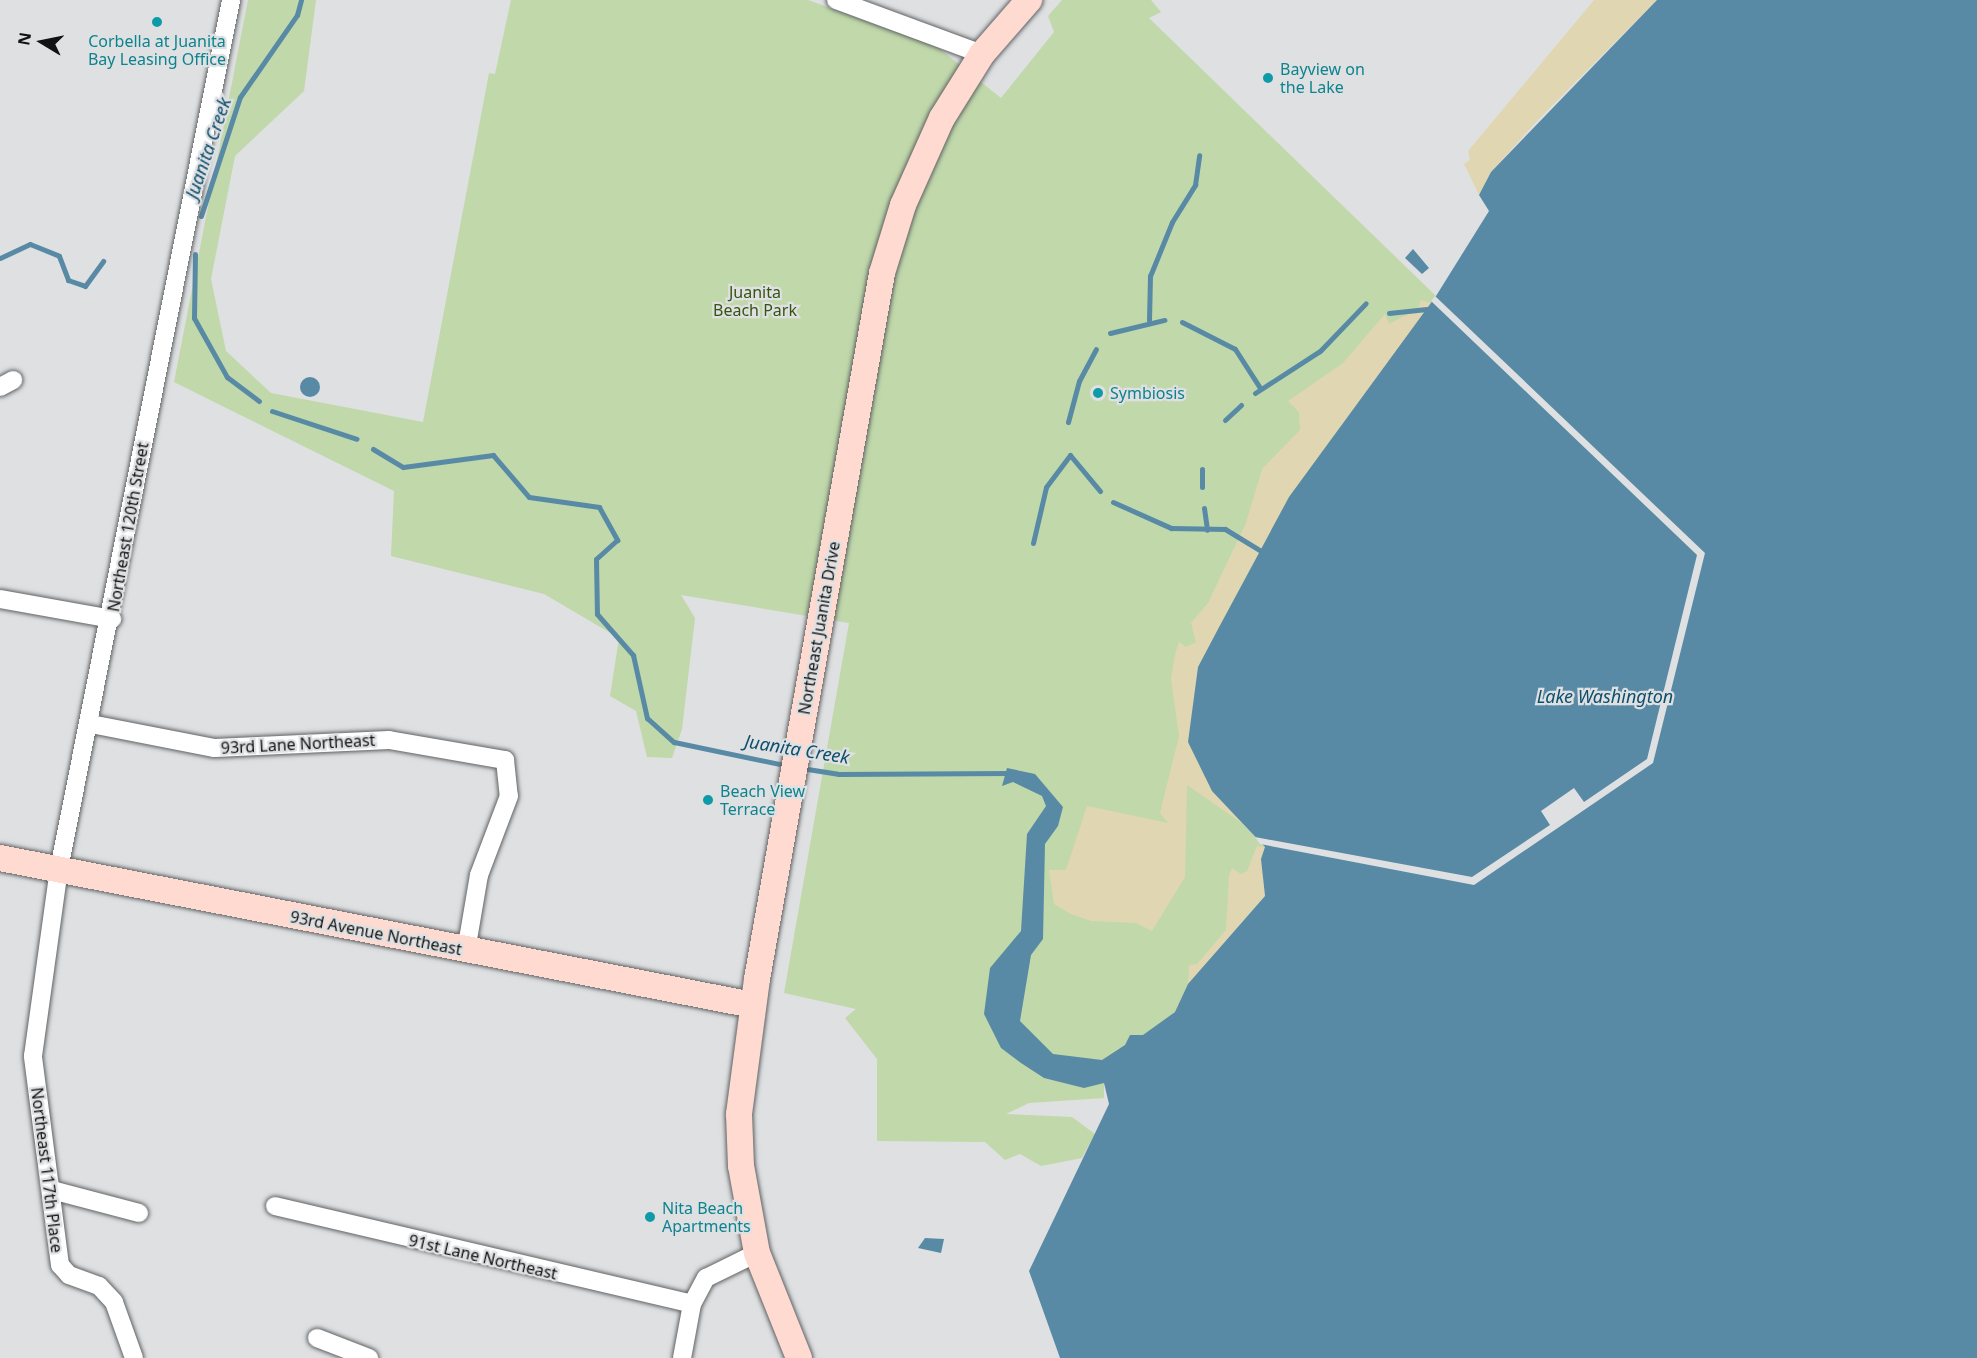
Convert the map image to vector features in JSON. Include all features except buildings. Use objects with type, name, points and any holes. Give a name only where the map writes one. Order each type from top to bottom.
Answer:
[{"type":"main road","name":"Northeast Juanita Drive","points":[[799,1358],[757,1253],[739,1143],[753,1005],[882,273],[923,154],[982,54],[1029,0]]},
{"type":"main road","name":"93rd Avenue Northeast","points":[[0,858],[466,951],[753,1005]]},
{"type":"street","name":"Northeast 120th Street","points":[[33,1056],[59,868],[112,619],[183,227],[231,0]]},
{"type":"street","points":[[836,0],[982,54]]},
{"type":"street","points":[[0,599],[112,619]]},
{"type":"street","name":"93rd Lane Northeast","points":[[91,724],[215,748],[389,740],[506,760],[509,796],[479,875],[466,951]]},
{"type":"street","name":"Northeast 117th Place","points":[[33,1056],[60,1265],[69,1275],[99,1286],[114,1302],[134,1358]]},
{"type":"street","points":[[52,1191],[139,1214]]},
{"type":"street","name":"91st Lane Northeast","points":[[275,1206],[692,1304]]},
{"type":"street","points":[[682,1358],[692,1304],[706,1278],[757,1253]]},
{"type":"street","points":[[317,1338],[369,1358]]},
{"type":"green space","name":"Juanita Beach Park","points":[[248,0],[316,0],[304,91],[235,156],[211,279],[226,351],[271,393],[423,422],[489,73],[495,74],[511,0],[808,0],[936,46],[1001,98],[1054,32],[1048,16],[1062,0],[1151,0],[1161,12],[1149,18],[1436,296],[1339,427],[1243,824],[1265,847],[1265,875],[1175,1012],[1105,1065],[1001,1048],[1044,1078],[1104,1083],[1104,1098],[1029,1103],[1006,1114],[1072,1117],[1095,1134],[1082,1158],[1041,1166],[1020,1154],[1005,1160],[985,1142],[877,1141],[877,1059],[845,1018],[856,1009],[784,993],[849,623],[681,595],[695,618],[682,729],[672,758],[647,757],[636,711],[610,696],[619,638],[544,594],[391,556],[394,491],[174,382]]},
{"type":"sand","points":[[1594,0],[1657,0],[1539,119],[1491,172],[1479,195],[1464,164],[1470,160],[1468,151]]},
{"type":"sand","points":[[1421,300],[1431,303],[1289,497],[1217,631],[1188,742],[1212,791],[1243,824],[1187,785],[1185,877],[1152,931],[1136,923],[1091,921],[1071,914],[1054,904],[1049,870],[1066,870],[1087,806],[1168,823],[1160,813],[1179,736],[1171,679],[1175,654],[1179,642],[1186,647],[1196,642],[1191,623],[1208,603],[1246,523],[1262,469],[1300,430],[1299,412],[1288,401],[1343,363],[1385,314],[1389,324],[1418,309]]},
{"type":"sand","points":[[1257,846],[1265,847],[1261,859],[1265,896],[1188,984],[1189,965],[1197,964],[1226,930],[1229,875],[1232,868],[1241,874],[1247,871]]},
{"type":"water","name":"Lake Washington","points":[[1657,0],[1977,0],[1977,1358],[1060,1358],[1029,1271],[1109,1104],[1104,1083],[1084,1088],[1044,1078],[1021,1063],[1001,1048],[984,1014],[990,968],[1021,931],[1027,834],[1046,806],[1042,796],[1013,782],[1002,786],[1007,768],[1035,774],[1063,807],[1058,826],[1045,844],[1043,939],[1031,955],[1020,1021],[1053,1054],[1102,1060],[1125,1045],[1130,1035],[1143,1035],[1175,1012],[1188,984],[1265,896],[1261,859],[1265,847],[1212,791],[1188,742],[1198,667],[1289,497],[1436,296],[1489,211],[1479,195],[1491,172]]},
{"type":"water","points":[[1413,249],[1429,268],[1422,274],[1405,258]]},
{"type":"water","points":[[306,377],[314,377],[320,383],[320,391],[314,397],[306,397],[300,391],[300,383]]},
{"type":"water","points":[[925,1238],[944,1239],[941,1253],[918,1248]]},
{"type":"pier","points":[[1435,296],[1705,553],[1653,763],[1474,885],[1260,844],[1255,837],[1472,877],[1550,825],[1541,811],[1574,788],[1584,802],[1647,759],[1697,555],[1431,301]]},
{"type":"waterway","name":"Juanita Creek","points":[[201,216],[240,97],[297,15],[301,0]]},
{"type":"waterway","points":[[1149,320],[1150,276],[1172,222],[1195,185],[1199,155]]},
{"type":"waterway","name":"Juanita Creek","points":[[0,258],[30,244],[59,256],[68,280],[85,286],[103,261]]},
{"type":"waterway","name":"Juanita Creek","points":[[195,254],[194,318],[227,377],[259,401]]},
{"type":"waterway","points":[[1255,393],[1320,351],[1366,303]]},
{"type":"waterway","points":[[1389,313],[1427,309]]},
{"type":"waterway","points":[[1110,333],[1164,320]]},
{"type":"waterway","points":[[1182,322],[1235,349],[1260,388]]},
{"type":"waterway","points":[[1068,422],[1079,381],[1096,349]]},
{"type":"waterway","points":[[1225,420],[1241,405]]},
{"type":"waterway","name":"Juanita Creek","points":[[272,411],[357,439]]},
{"type":"waterway","name":"Juanita Creek","points":[[373,449],[403,467],[493,455],[529,497],[599,507],[617,540],[596,559],[597,614],[633,655],[647,718],[674,742],[789,766]]},
{"type":"waterway","points":[[1033,543],[1046,487],[1070,455],[1100,491]]},
{"type":"waterway","points":[[1202,469],[1202,487]]},
{"type":"waterway","points":[[1113,502],[1171,528],[1225,529],[1261,551]]},
{"type":"waterway","points":[[1204,508],[1207,530]]},
{"type":"waterway","name":"Juanita Creek","points":[[801,768],[838,774],[1010,773]]},
{"type":"place","name":"Corbella at Juanita Bay Leasing Office","points":[[157,22]]},
{"type":"place","name":"Bayview on the Lake","points":[[1268,78]]},
{"type":"place","name":"Symbiosis","points":[[1098,393]]},
{"type":"place","name":"Beach View Terrace","points":[[708,800]]},
{"type":"place","name":"Nita Beach Apartments","points":[[650,1217]]}]
